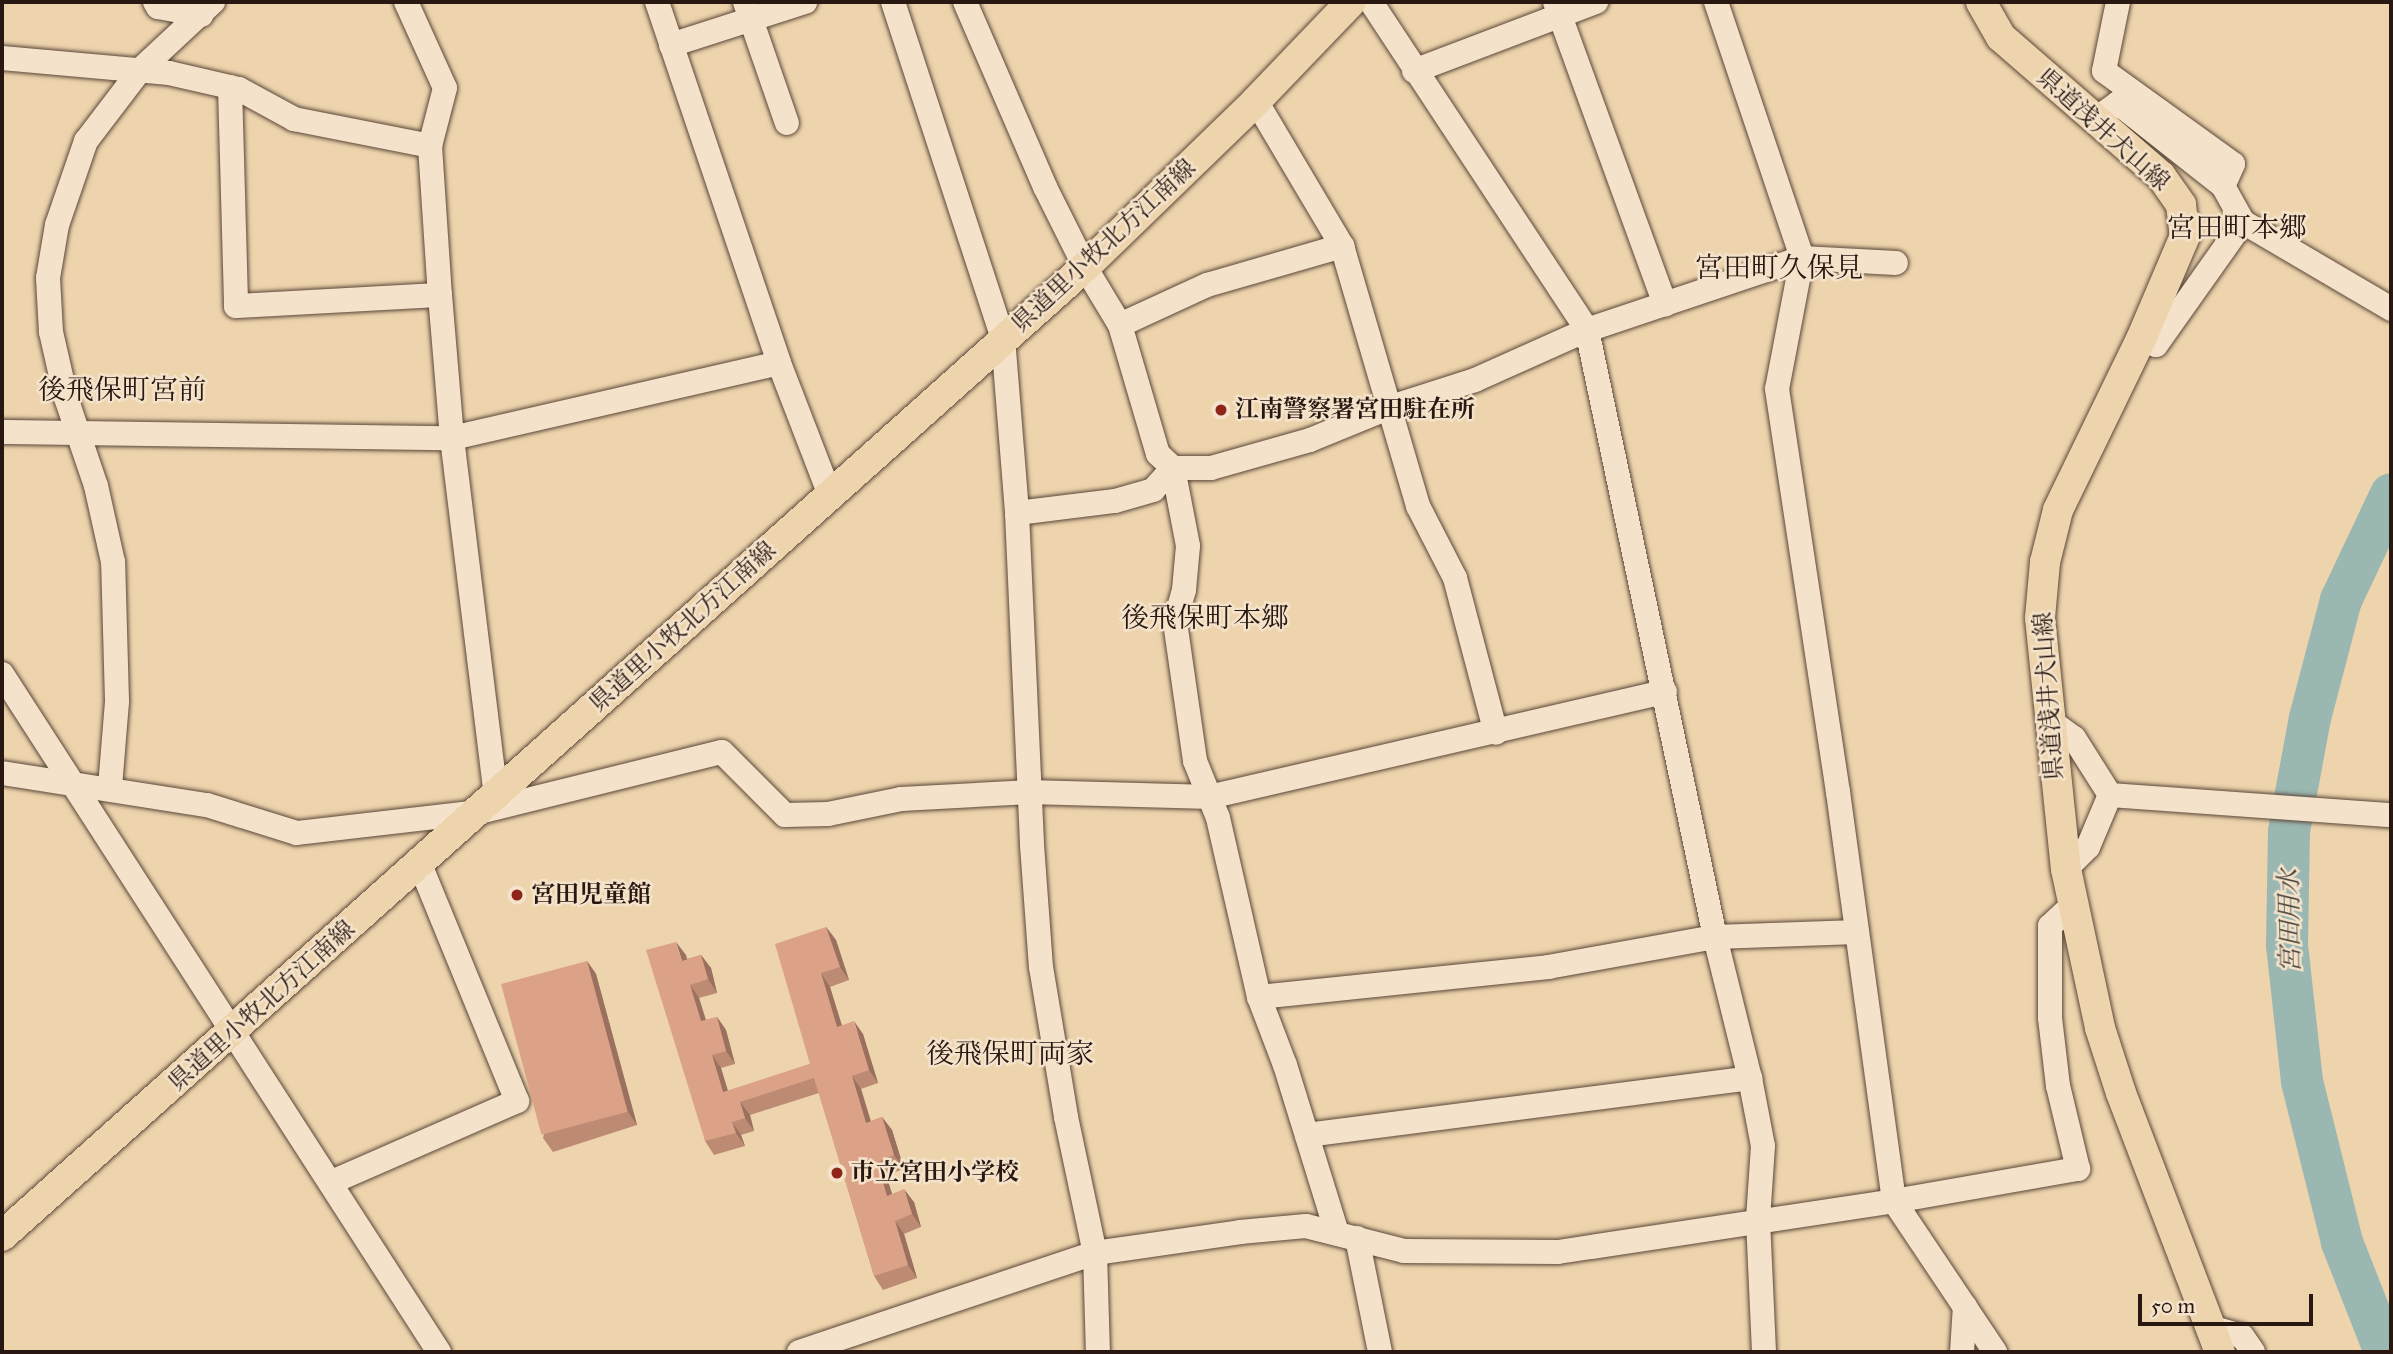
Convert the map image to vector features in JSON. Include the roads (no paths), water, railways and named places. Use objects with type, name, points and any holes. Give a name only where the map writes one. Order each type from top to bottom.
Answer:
[{"type":"main road","name":"県道里小牧北方江南線","points":[[2,1237],[1085,267],[1256,101],[1350,2]]},
{"type":"main road","name":"県道浅井犬山線","points":[[1981,2],[2001,37],[2161,176],[2181,205],[2185,236],[2141,339],[2058,510],[2045,562],[2040,618],[2066,869],[2100,1028],[2121,1093],[2215,1340]]},
{"type":"street","points":[[155,2],[158,7],[207,8]]},
{"type":"street","points":[[406,2],[445,88],[430,146],[452,438],[487,804]]},
{"type":"street","points":[[657,2],[779,363],[830,495]]},
{"type":"street","points":[[671,45],[748,10],[805,2]]},
{"type":"street","points":[[894,2],[1003,338],[1017,513],[1032,845],[1041,967],[1066,1117],[1095,1254],[1098,1352]]},
{"type":"street","points":[[965,2],[1045,187],[1085,267],[1120,325],[1158,454],[1173,468],[1188,546],[1184,590],[1175,622],[1195,761],[1218,818],[1259,997],[1307,1135],[1347,1235],[1380,1352]]},
{"type":"street","points":[[1371,2],[1587,330],[1715,937],[1750,1078],[1763,1146],[1758,1220],[1764,1352]]},
{"type":"street","points":[[1414,71],[1558,9],[1596,2]]},
{"type":"street","points":[[1716,2],[1802,258],[1777,388],[1894,1201],[1995,1352]]},
{"type":"street","points":[[2118,2],[2104,71],[2233,164],[2223,186]]},
{"type":"street","points":[[110,787],[117,701],[113,562],[96,486],[66,398],[51,332],[48,278],[57,225],[86,141],[140,70],[207,8]]},
{"type":"street","points":[[1558,9],[1665,305]]},
{"type":"street","points":[[748,10],[787,122]]},
{"type":"street","points":[[2,58],[169,73],[230,87],[293,119],[430,146]]},
{"type":"street","points":[[230,87],[236,306],[440,295]]},
{"type":"street","points":[[1256,101],[1342,246],[1418,506],[1455,578],[1496,733]]},
{"type":"street","points":[[2096,119],[2118,103],[2223,186],[2244,222],[2391,309]]},
{"type":"street","points":[[2141,339],[2156,345],[2244,222]]},
{"type":"street","points":[[1120,325],[1207,285],[1342,246]]},
{"type":"street","points":[[1017,513],[1115,501],[1153,490],[1173,468],[1211,468],[1311,440],[1388,408],[1475,380],[1587,330],[1802,258],[1896,262]]},
{"type":"street","points":[[2,432],[452,438],[779,363]]},
{"type":"street","points":[[2,674],[70,783],[332,1182],[439,1352]]},
{"type":"street","points":[[2,773],[110,787],[207,805],[297,833],[487,804],[722,752],[785,815],[828,814],[901,799],[1031,792],[1209,797],[1665,692]]},
{"type":"street","points":[[2049,720],[2074,738],[2110,795]]},
{"type":"street","points":[[2110,795],[2319,807],[2391,815]]},
{"type":"street","points":[[2066,869],[2088,846],[2110,795]]},
{"type":"street","points":[[332,1182],[517,1101],[420,865]]},
{"type":"street","points":[[799,1352],[1095,1254],[1306,1226],[1404,1251],[1558,1252],[1894,1201],[2078,1168],[2059,1086],[2050,1018],[2050,926],[2074,904]]},
{"type":"street","points":[[1259,997],[1548,967],[1715,937],[1857,933]]},
{"type":"street","points":[[1307,1135],[1750,1078]]},
{"type":"street","points":[[1962,1352],[1965,1306]]},
{"type":"street","points":[[2215,1340],[2242,1336],[2253,1352]]},
{"type":"waterway","name":"宮田用水","points":[[2385,1352],[2342,1242],[2302,1081],[2287,945],[2289,831],[2310,718],[2341,600],[2391,494]]},
{"type":"place","name":"江南警察署宮田駐在所","points":[[1221,410]]},
{"type":"place","name":"宮田児童館","points":[[517,895]]},
{"type":"place","name":"市立宮田小学校","points":[[837,1173]]},
{"type":"district","name":"宮田町本郷","points":[[2237,228]]},
{"type":"district","name":"宮田町久保見","points":[[1779,268]]},
{"type":"district","name":"後飛保町宮前","points":[[122,390]]},
{"type":"district","name":"後飛保町本郷","points":[[1205,618]]},
{"type":"district","name":"後飛保町両家","points":[[1010,1054]]}]
